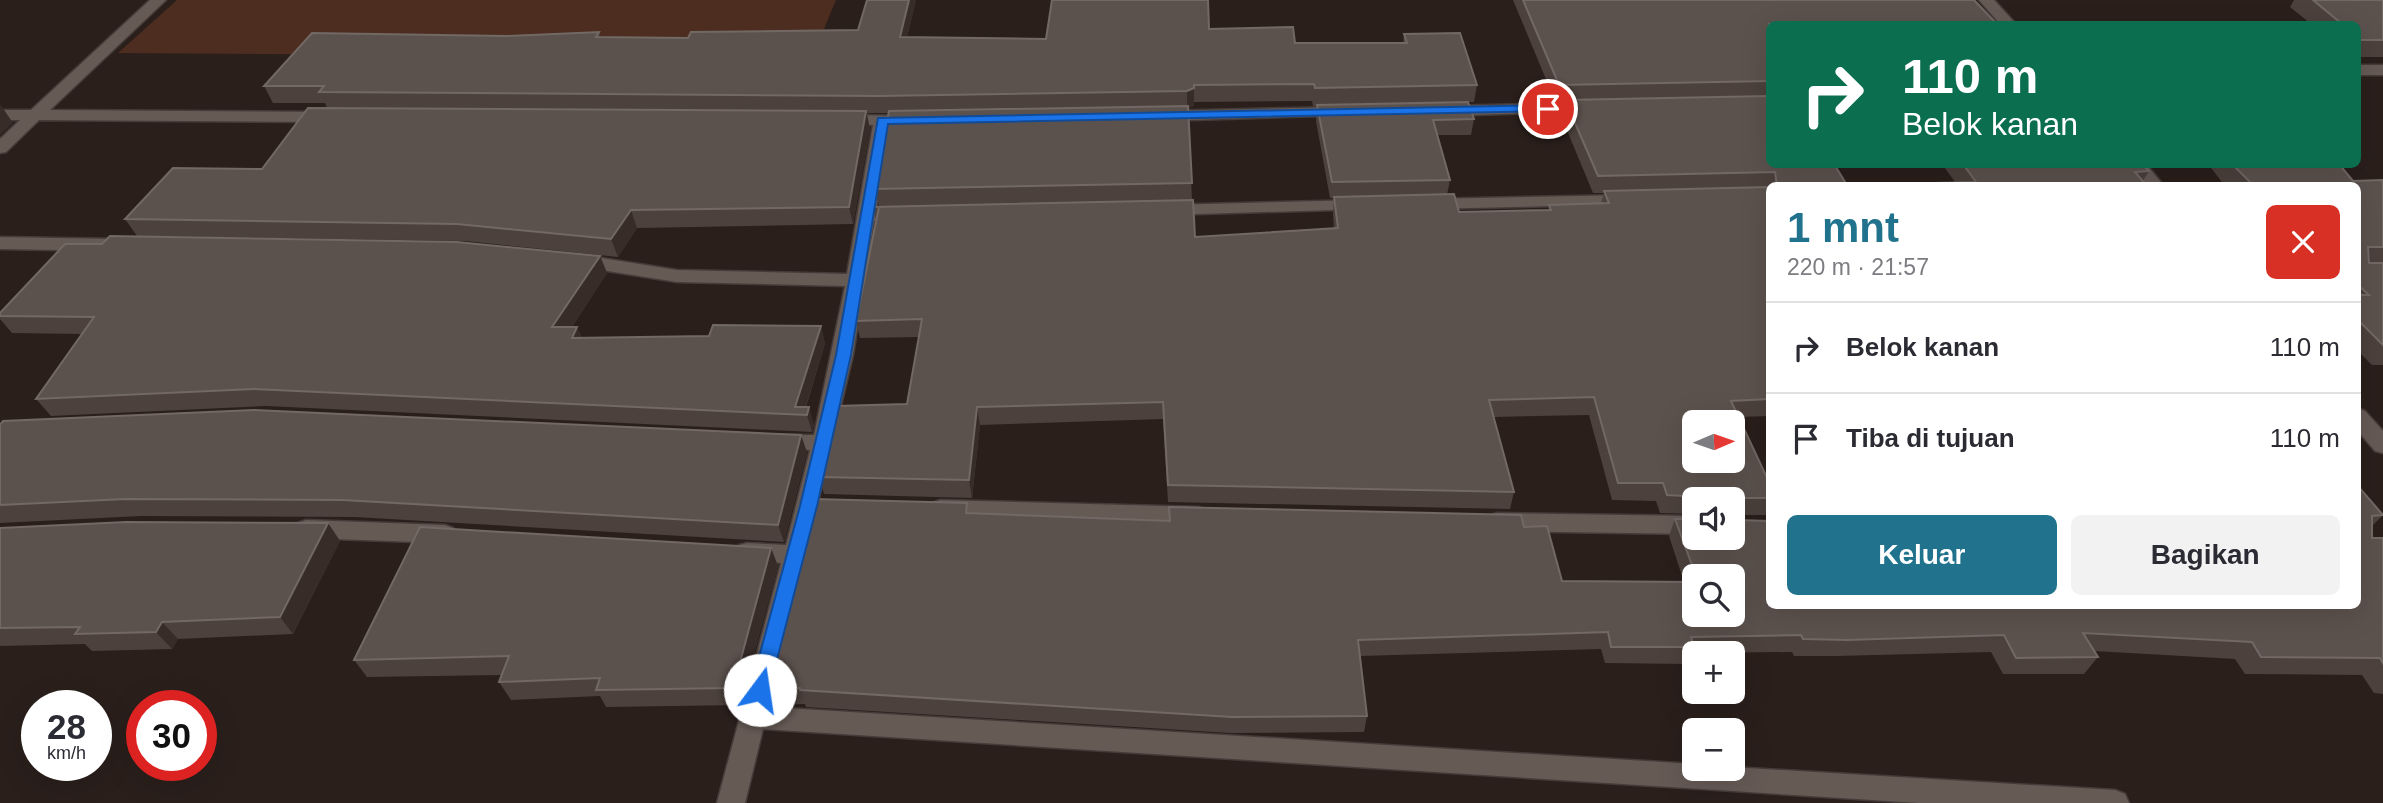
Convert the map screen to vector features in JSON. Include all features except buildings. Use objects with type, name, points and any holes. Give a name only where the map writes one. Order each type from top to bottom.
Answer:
[{"type":"street","points":[[0,148],[159,0]]},
{"type":"street","points":[[1986,0],[2005,21]]},
{"type":"street","points":[[2361,70],[2383,70]]},
{"type":"street","points":[[1423,111],[1603,108]]},
{"type":"street","points":[[1146,116],[1367,112]]},
{"type":"street","points":[[0,115],[340,117]]},
{"type":"street","points":[[827,120],[924,120]]},
{"type":"street","points":[[731,803],[844,355],[882,121]]},
{"type":"street","points":[[2140,168],[2152,182]]},
{"type":"street","points":[[1408,204],[1644,199]]},
{"type":"street","points":[[1144,210],[1380,205]]},
{"type":"street","points":[[866,216],[921,215]]},
{"type":"street","points":[[0,243],[137,245]]},
{"type":"street","points":[[554,258],[634,267],[677,276],[856,280]]},
{"type":"street","points":[[2361,420],[2383,445]]},
{"type":"street","points":[[752,440],[821,443]]},
{"type":"street","points":[[808,506],[836,506]]},
{"type":"street","points":[[920,508],[1226,516]]},
{"type":"street","points":[[1474,521],[1682,526]]},
{"type":"street","points":[[288,529],[464,535]]},
{"type":"street","points":[[724,551],[793,555]]},
{"type":"street","points":[[753,717],[2115,803]]},
{"type":"shaded area","points":[[177,0],[836,0],[812,58],[118,53]]},
{"type":"route","points":[[760,690],[844,355],[882,121],[1548,109]]}]
